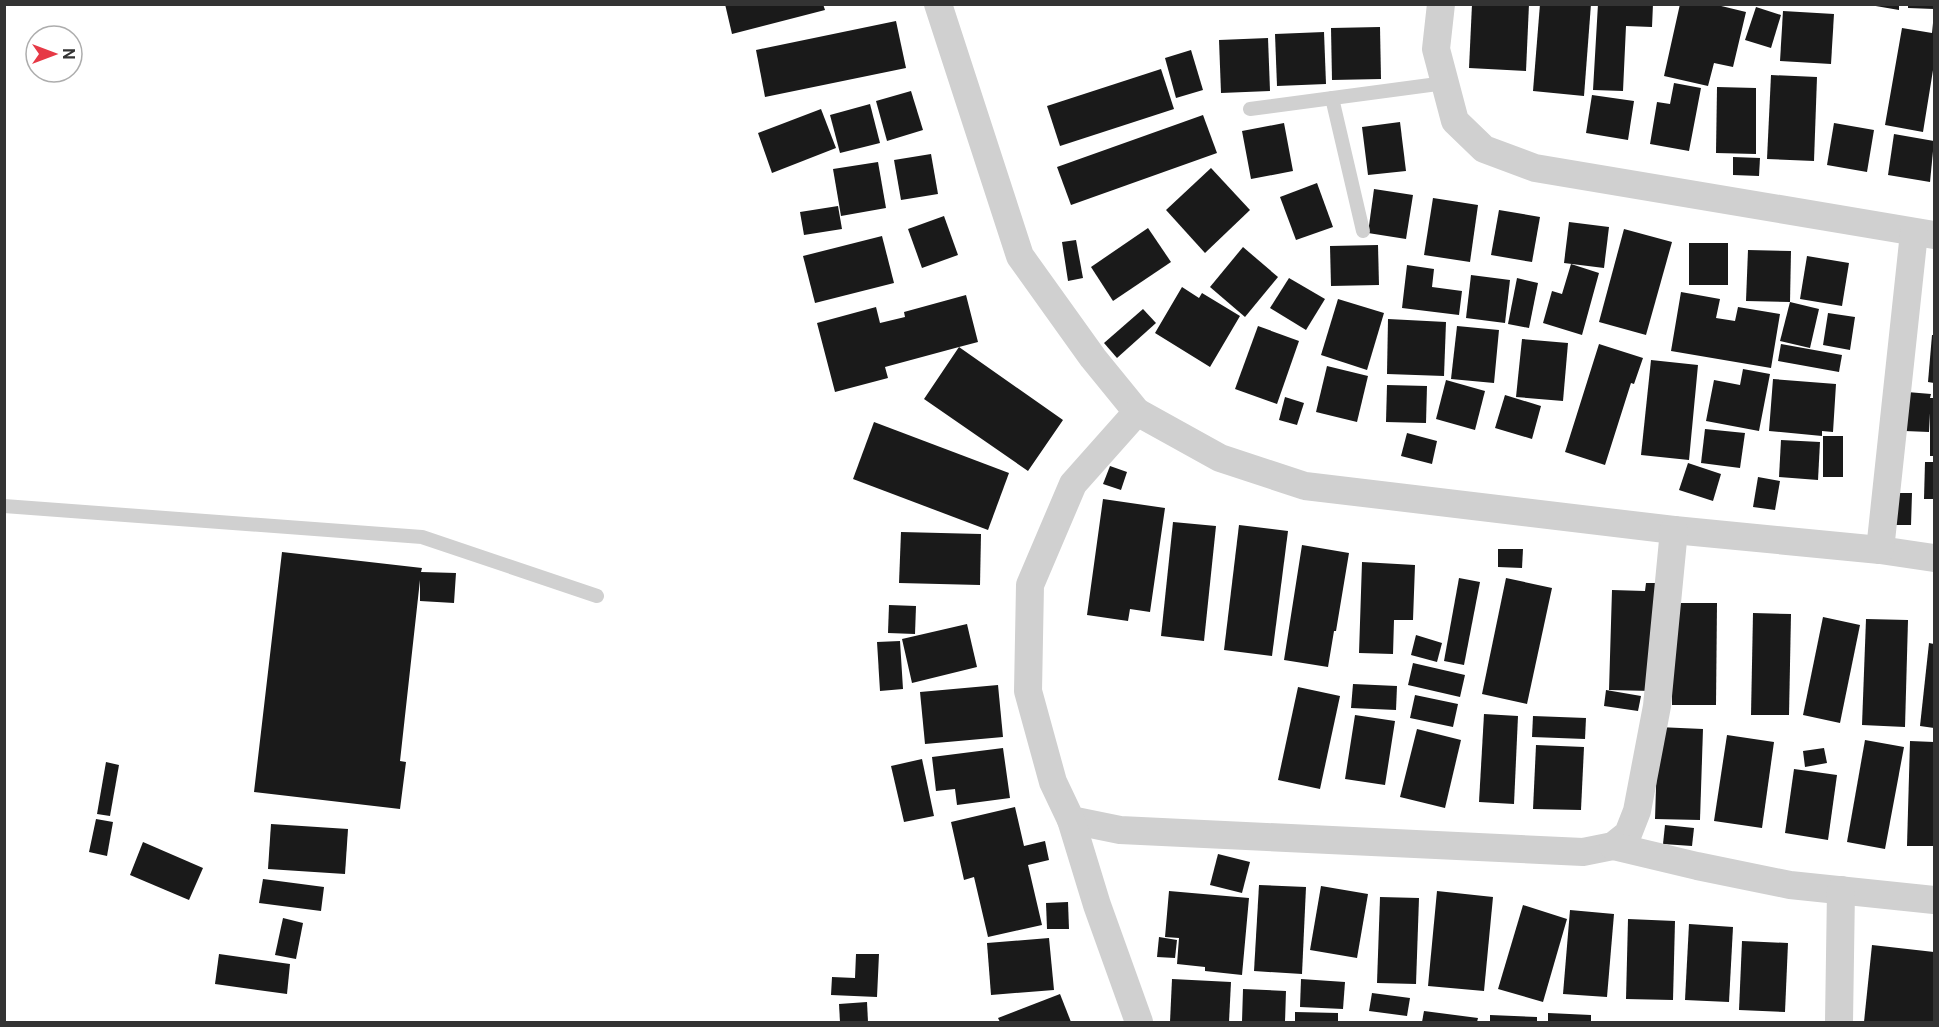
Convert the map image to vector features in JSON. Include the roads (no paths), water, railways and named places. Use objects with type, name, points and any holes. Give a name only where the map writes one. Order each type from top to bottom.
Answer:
[{"type":"street","points":[[938,4],[1020,256],[1093,358],[1137,412],[1220,458],[1305,486],[1674,530],[1880,550],[1935,558]]},
{"type":"street","points":[[1441,4],[1436,49],[1455,122],[1484,149],[1535,168],[1924,234],[1880,550]]},
{"type":"street","points":[[1137,412],[1073,484],[1030,585],[1028,691],[1053,782],[1071,820],[1097,905],[1139,1023]]},
{"type":"street","points":[[1613,846],[1628,834],[1637,811],[1655,718],[1674,530]]},
{"type":"street","points":[[1071,820],[1120,830],[1583,852],[1613,846],[1790,885],[1935,900]]},
{"type":"street","points":[[1839,1023],[1841,890]]},
{"type":"lane","points":[[1250,109],[1445,83]]},
{"type":"lane","points":[[1332,98],[1363,231]]},
{"type":"lane","points":[[4,506],[422,537],[597,596]]}]
